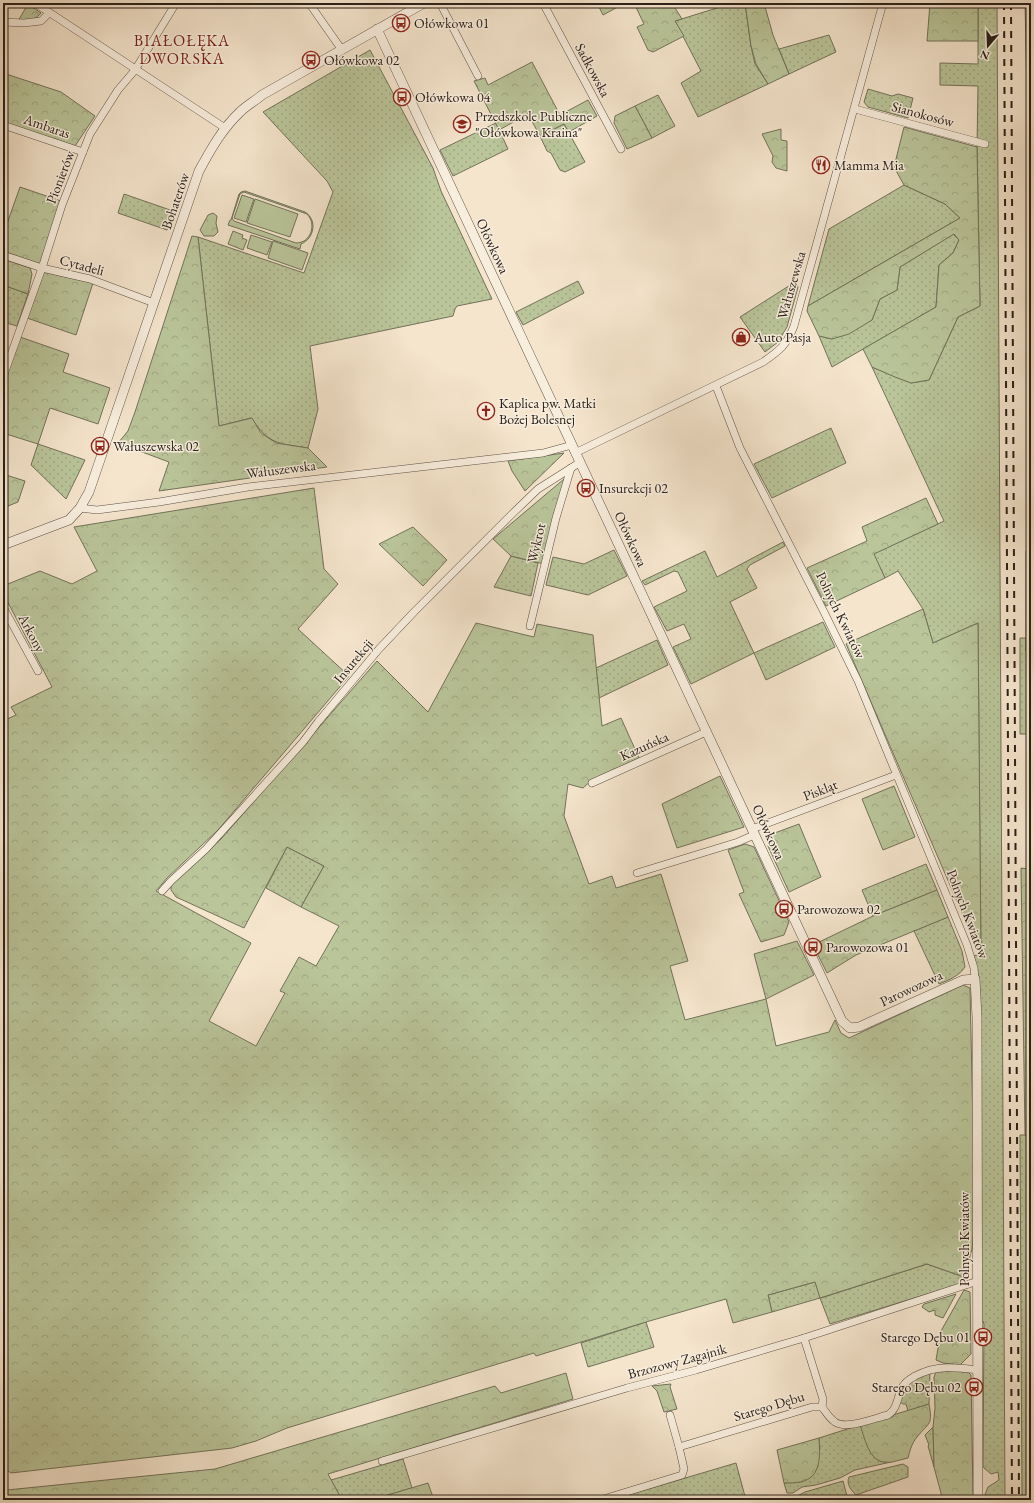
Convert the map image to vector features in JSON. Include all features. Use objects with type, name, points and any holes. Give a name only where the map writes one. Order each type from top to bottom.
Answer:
[{"type":"street","points":[[35,3],[225,128]]},
{"type":"street","name":"Pionierów","points":[[3,377],[42,268],[62,205],[90,134],[118,90],[135,70],[176,3]]},
{"type":"street","points":[[309,3],[342,50]]},
{"type":"street","name":"Bohaterów","points":[[80,508],[89,492],[199,171],[212,147],[225,128],[241,111],[262,95],[424,3]]},
{"type":"street","points":[[440,3],[478,76]]},
{"type":"street","name":"Sadkowska","points":[[543,3],[621,149]]},
{"type":"street","name":"Wałuszewska","points":[[80,508],[97,510],[159,502],[248,487],[574,449],[716,386],[763,362],[778,352],[790,339],[855,109],[883,3]]},
{"type":"street","points":[[3,22],[24,23],[41,21],[49,12]]},
{"type":"street","name":"Ołówkowa","points":[[376,29],[842,1021],[850,1028],[859,1027]]},
{"type":"street","name":"Sianokosów","points":[[855,109],[985,144]]},
{"type":"street","name":"Ambaras","points":[[3,125],[83,152]]},
{"type":"street","name":"Cytadeli","points":[[3,255],[42,268],[90,279],[154,303]]},
{"type":"street","name":"Polnych Kwiatów","points":[[716,386],[740,448],[858,681],[967,945],[974,968],[977,1024],[978,1500]]},
{"type":"street","name":"Insurekcji","points":[[162,891],[171,880],[206,849],[302,742],[379,649],[419,607],[538,489],[579,463]]},
{"type":"street","name":"Wykrot","points":[[530,626],[556,518],[571,468]]},
{"type":"street","points":[[3,545],[69,520],[80,508]]},
{"type":"street","name":"Arkony","points":[[3,607],[38,671]]},
{"type":"street","name":"Kazuńska","points":[[592,783],[706,732]]},
{"type":"street","name":"Piskląt","points":[[637,873],[738,842],[753,832],[896,775]]},
{"type":"street","name":"Parowozowa","points":[[859,1027],[963,980],[975,979]]},
{"type":"street","name":"Brzozowy Zagajnik","points":[[382,1461],[627,1388],[696,1370],[804,1338],[978,1281]]},
{"type":"street","points":[[804,1338],[823,1399],[822,1407]]},
{"type":"street","name":"Starego Dębu","points":[[679,1447],[812,1407],[822,1407],[836,1423],[842,1425],[849,1425],[888,1415],[893,1412],[906,1380],[921,1372],[933,1368],[978,1370]]},
{"type":"street","points":[[600,1500],[682,1475],[684,1469],[670,1415]]},
{"type":"green space","points":[[597,3],[625,3],[603,15]]},
{"type":"green space","points":[[634,3],[672,3],[682,19],[675,21],[684,36],[653,52],[648,50],[637,27],[644,24]]},
{"type":"green space","points":[[733,3],[745,3],[755,64],[768,84],[698,117],[681,83],[701,71],[675,21]]},
{"type":"green space","points":[[745,3],[764,3],[773,35],[789,74],[768,84],[756,64],[751,46]]},
{"type":"green space","points":[[930,3],[978,3],[978,41],[927,41]]},
{"type":"green space","points":[[978,3],[997,3],[1005,1500],[983,1500],[988,1487],[999,1480],[998,1472],[991,1474],[983,1466],[984,1324],[983,1321],[981,1321],[979,977],[973,956],[980,954],[981,956],[978,623],[933,643],[923,609],[898,571],[885,578],[873,554],[944,521],[872,367],[911,383],[929,380],[958,317],[980,306],[977,147],[978,86],[940,85],[940,63],[978,64]]},
{"type":"green space","points":[[1025,3],[1031,3],[1031,290]]},
{"type":"green space","points":[[28,4],[41,13],[36,18],[18,21]]},
{"type":"green space","points":[[829,35],[836,52],[789,74],[779,49]]},
{"type":"green space","points":[[370,50],[433,168],[441,191],[492,299],[457,306],[453,316],[310,346],[318,409],[308,448],[281,443],[269,438],[251,418],[219,426],[198,237],[304,273],[333,192],[327,181],[263,112]]},
{"type":"green space","points":[[532,62],[560,115],[588,100],[597,116],[569,132],[564,124],[540,136],[528,114],[499,130],[474,81],[485,78],[488,85]]},
{"type":"green space","points":[[3,73],[61,92],[95,116],[75,146],[3,122]]},
{"type":"green space","points":[[868,89],[892,96],[898,94],[913,98],[908,118],[868,107],[864,102]]},
{"type":"green space","points":[[658,95],[675,126],[652,138],[635,106]]},
{"type":"green space","points":[[635,106],[652,138],[627,149],[614,123],[615,116]]},
{"type":"green space","points":[[496,123],[508,149],[453,176],[440,150]]},
{"type":"green space","points":[[564,124],[585,162],[565,172],[560,170],[551,153],[547,151],[540,136]]},
{"type":"green space","points":[[904,127],[977,147],[980,306],[958,317],[929,380],[911,383],[872,367],[863,349],[936,307],[939,265],[953,253],[959,240],[954,234],[900,267],[897,290],[880,299],[872,320],[849,334],[832,339],[819,336],[807,311],[808,306],[960,218],[945,204],[904,185],[894,167]]},
{"type":"green space","points":[[781,129],[781,140],[787,141],[787,171],[776,168],[772,162],[773,156],[762,134]]},
{"type":"green space","points":[[904,185],[945,204],[960,218],[808,306],[829,229]]},
{"type":"green space","points":[[20,187],[61,201],[40,264],[3,251],[3,235]]},
{"type":"green space","points":[[245,191],[305,212],[309,215],[313,224],[313,229],[309,238],[301,244],[300,249],[228,225],[239,194]],"holes":[[[244,192],[307,214],[312,223],[311,232],[305,240],[296,243],[234,221],[232,218],[240,194]]]},
{"type":"green space","points":[[124,194],[173,211],[167,230],[118,213]]},
{"type":"green space","points":[[242,195],[254,199],[246,222],[234,218]]},
{"type":"green space","points":[[255,199],[298,214],[290,237],[247,223]]},
{"type":"green space","points":[[213,213],[217,216],[216,223],[218,232],[214,236],[204,236],[200,230],[208,215]]},
{"type":"green space","points":[[233,231],[243,235],[242,238],[247,240],[243,250],[228,244]]},
{"type":"green space","points":[[953,234],[959,240],[953,253],[939,265],[936,307],[832,367],[819,336],[832,339],[872,320],[880,299],[897,290],[900,267]]},
{"type":"green space","points":[[251,235],[272,242],[267,255],[247,248]]},
{"type":"green space","points":[[192,236],[198,237],[219,426],[252,418],[261,433],[276,443],[308,448],[327,467],[159,491],[169,462],[118,443],[128,431],[135,412]]},
{"type":"green space","points":[[273,241],[308,253],[302,270],[268,258]]},
{"type":"green space","points":[[3,259],[30,268],[32,274],[28,294],[3,285]]},
{"type":"green space","points":[[44,272],[93,283],[76,335],[27,318]]},
{"type":"green space","points":[[578,281],[584,293],[523,325],[516,312]]},
{"type":"green space","points":[[795,282],[798,287],[787,327],[778,342],[765,352],[740,317]]},
{"type":"green space","points":[[3,285],[28,294],[17,326],[3,322]]},
{"type":"green space","points":[[20,337],[69,354],[63,372],[110,388],[98,424],[50,408],[38,444],[3,433],[3,388]]},
{"type":"green space","points":[[831,428],[846,463],[772,498],[754,464]]},
{"type":"green space","points":[[38,444],[85,460],[66,499],[31,465]]},
{"type":"green space","points":[[564,453],[525,491],[512,471],[508,461]]},
{"type":"green space","points":[[3,474],[25,481],[18,502],[3,508]]},
{"type":"green space","points":[[564,479],[544,564],[511,556],[493,539]]},
{"type":"green space","points":[[314,488],[324,569],[338,584],[298,629],[349,676],[218,830],[167,878],[156,891],[251,943],[209,1021],[256,1046],[285,993],[280,991],[299,957],[316,966],[339,926],[301,907],[324,866],[287,847],[244,928],[176,897],[171,890],[171,884],[221,839],[377,661],[428,712],[476,623],[534,637],[537,624],[593,635],[602,726],[621,718],[639,758],[593,779],[583,788],[568,784],[564,816],[589,884],[612,876],[616,888],[661,874],[688,961],[670,966],[685,1020],[766,999],[776,1046],[829,1032],[835,1020],[841,1033],[849,1038],[963,985],[970,988],[975,1220],[972,1249],[964,1277],[927,1264],[820,1298],[815,1282],[768,1295],[772,1312],[733,1323],[726,1299],[536,1356],[534,1353],[287,1428],[256,1441],[232,1448],[11,1473],[3,1467],[3,721],[16,715],[11,707],[52,687],[3,593],[3,586],[40,571],[72,584],[97,571],[74,527]]},
{"type":"green space","points":[[926,498],[938,524],[874,554],[885,578],[826,606],[807,568],[867,541],[862,527]]},
{"type":"green space","points":[[413,527],[447,560],[423,586],[379,544]]},
{"type":"green space","points":[[783,542],[785,546],[750,565],[747,569],[757,588],[730,602],[754,653],[691,684],[673,647],[691,639],[684,624],[667,631],[654,607],[687,591],[678,572],[674,571],[645,585],[642,581],[705,551],[717,577]]},
{"type":"green space","points":[[614,550],[627,576],[588,595],[546,585],[553,557],[584,564]]},
{"type":"green space","points":[[1026,551],[1031,551],[1031,650],[1026,651]]},
{"type":"green space","points":[[511,556],[538,563],[531,596],[494,587]]},
{"type":"green space","points":[[923,609],[933,643],[978,623],[981,957],[846,644]]},
{"type":"green space","points":[[823,622],[835,647],[766,680],[754,653]]},
{"type":"green space","points":[[1020,638],[1026,638],[1026,651],[1031,650],[1031,734],[1020,734]]},
{"type":"green space","points":[[657,640],[668,665],[599,698],[596,668]]},
{"type":"green space","points":[[720,776],[744,827],[677,848],[662,804]]},
{"type":"green space","points":[[894,786],[915,837],[883,850],[862,799]]},
{"type":"green space","points":[[799,824],[821,877],[789,892],[768,846],[772,834]]},
{"type":"green space","points":[[745,844],[754,847],[789,922],[784,935],[761,942],[739,894],[744,892],[728,850]]},
{"type":"green space","points":[[287,847],[324,866],[301,907],[266,888]]},
{"type":"green space","points":[[926,864],[937,890],[873,916],[862,890]]},
{"type":"green space","points":[[1021,868],[1029,869],[1031,909],[1031,1141],[1025,1135]]},
{"type":"green space","points":[[937,890],[948,917],[856,955],[827,973],[813,945],[873,916]]},
{"type":"green space","points":[[948,917],[962,951],[965,967],[957,975],[939,984],[914,931]]},
{"type":"green space","points":[[797,941],[814,975],[766,999],[754,954]]},
{"type":"green space","points":[[1020,1135],[1025,1135],[1031,1141],[1031,1455],[1028,1458],[1029,1463],[1027,1466],[1031,1469],[1031,1500],[1022,1500]]},
{"type":"green space","points":[[927,1264],[964,1277],[963,1283],[830,1324],[820,1298],[772,1312],[768,1295],[815,1282],[821,1298]]},
{"type":"green space","points":[[964,1290],[970,1292],[971,1354],[960,1365],[943,1363],[936,1360],[941,1331]]},
{"type":"green space","points":[[956,1294],[943,1318],[935,1315],[935,1310],[929,1312],[922,1307],[924,1304]]},
{"type":"green space","points":[[646,1322],[654,1347],[588,1367],[581,1343]]},
{"type":"green space","points":[[930,1372],[929,1404],[908,1411],[906,1404],[900,1402],[907,1385]]},
{"type":"green space","points":[[936,1372],[968,1372],[971,1375],[973,1497],[942,1497],[934,1467],[934,1377]]},
{"type":"green space","points":[[566,1373],[573,1399],[328,1474],[342,1500],[5,1500],[3,1498],[3,1487],[7,1490],[215,1469],[495,1386],[501,1393]]},
{"type":"green space","points":[[671,1384],[670,1387],[677,1409],[664,1412],[657,1391],[652,1386]]},
{"type":"green space","points":[[929,1404],[929,1423],[914,1442],[910,1449],[908,1458],[892,1462],[884,1462],[873,1456],[867,1445],[860,1425]]},
{"type":"green space","points":[[860,1425],[879,1460],[891,1462],[855,1470],[840,1478],[816,1485],[802,1487],[793,1493],[787,1493],[784,1483],[800,1482],[820,1449],[819,1438]]},
{"type":"green space","points":[[933,1427],[934,1467],[925,1435]]},
{"type":"green space","points":[[819,1438],[820,1451],[816,1471],[807,1480],[794,1483],[784,1483],[777,1450]]},
{"type":"green space","points":[[403,1459],[412,1488],[371,1500],[342,1500],[331,1480]]},
{"type":"green space","points":[[736,1463],[746,1500],[611,1500]]},
{"type":"green space","points":[[903,1464],[908,1467],[908,1477],[856,1495],[851,1489],[848,1480],[849,1477]]},
{"type":"green space","points":[[843,1481],[848,1500],[783,1500],[782,1496],[790,1498],[795,1497],[805,1492]]},
{"type":"green space","points":[[428,1483],[434,1500],[371,1500]]},
{"type":"green space","points":[[942,1495],[943,1497],[973,1497],[973,1500],[936,1500],[935,1497]]},
{"type":"railway","points":[[1004,3],[1012,1500]]},
{"type":"railway","points":[[1011,3],[1019,1500]]},
{"type":"place","name":"Ołówkowa 01","points":[[401,23]]},
{"type":"place","name":"Ołówkowa 02","points":[[311,60]]},
{"type":"place","name":"Ołówkowa 04","points":[[402,97]]},
{"type":"place","name":"Przedszkole Publiczne \"Ołówkowa Kraina\"","points":[[462,124]]},
{"type":"place","name":"Mamma Mia","points":[[821,165]]},
{"type":"place","name":"Auto Pasja","points":[[741,337]]},
{"type":"place","name":"Kaplica pw. Matki Bożej Bolesnej","points":[[486,411]]},
{"type":"place","name":"Wałuszewska 02","points":[[100,446]]},
{"type":"place","name":"Insurekcji 02","points":[[586,488]]},
{"type":"place","name":"Parowozowa 02","points":[[784,909]]},
{"type":"place","name":"Parowozowa 01","points":[[813,947]]},
{"type":"place","name":"Starego Dębu 01","points":[[983,1337]]},
{"type":"place","name":"Starego Dębu 02","points":[[974,1387]]},
{"type":"district","name":"BIAŁOŁĘKA DWORSKA","points":[[182,49]]}]
